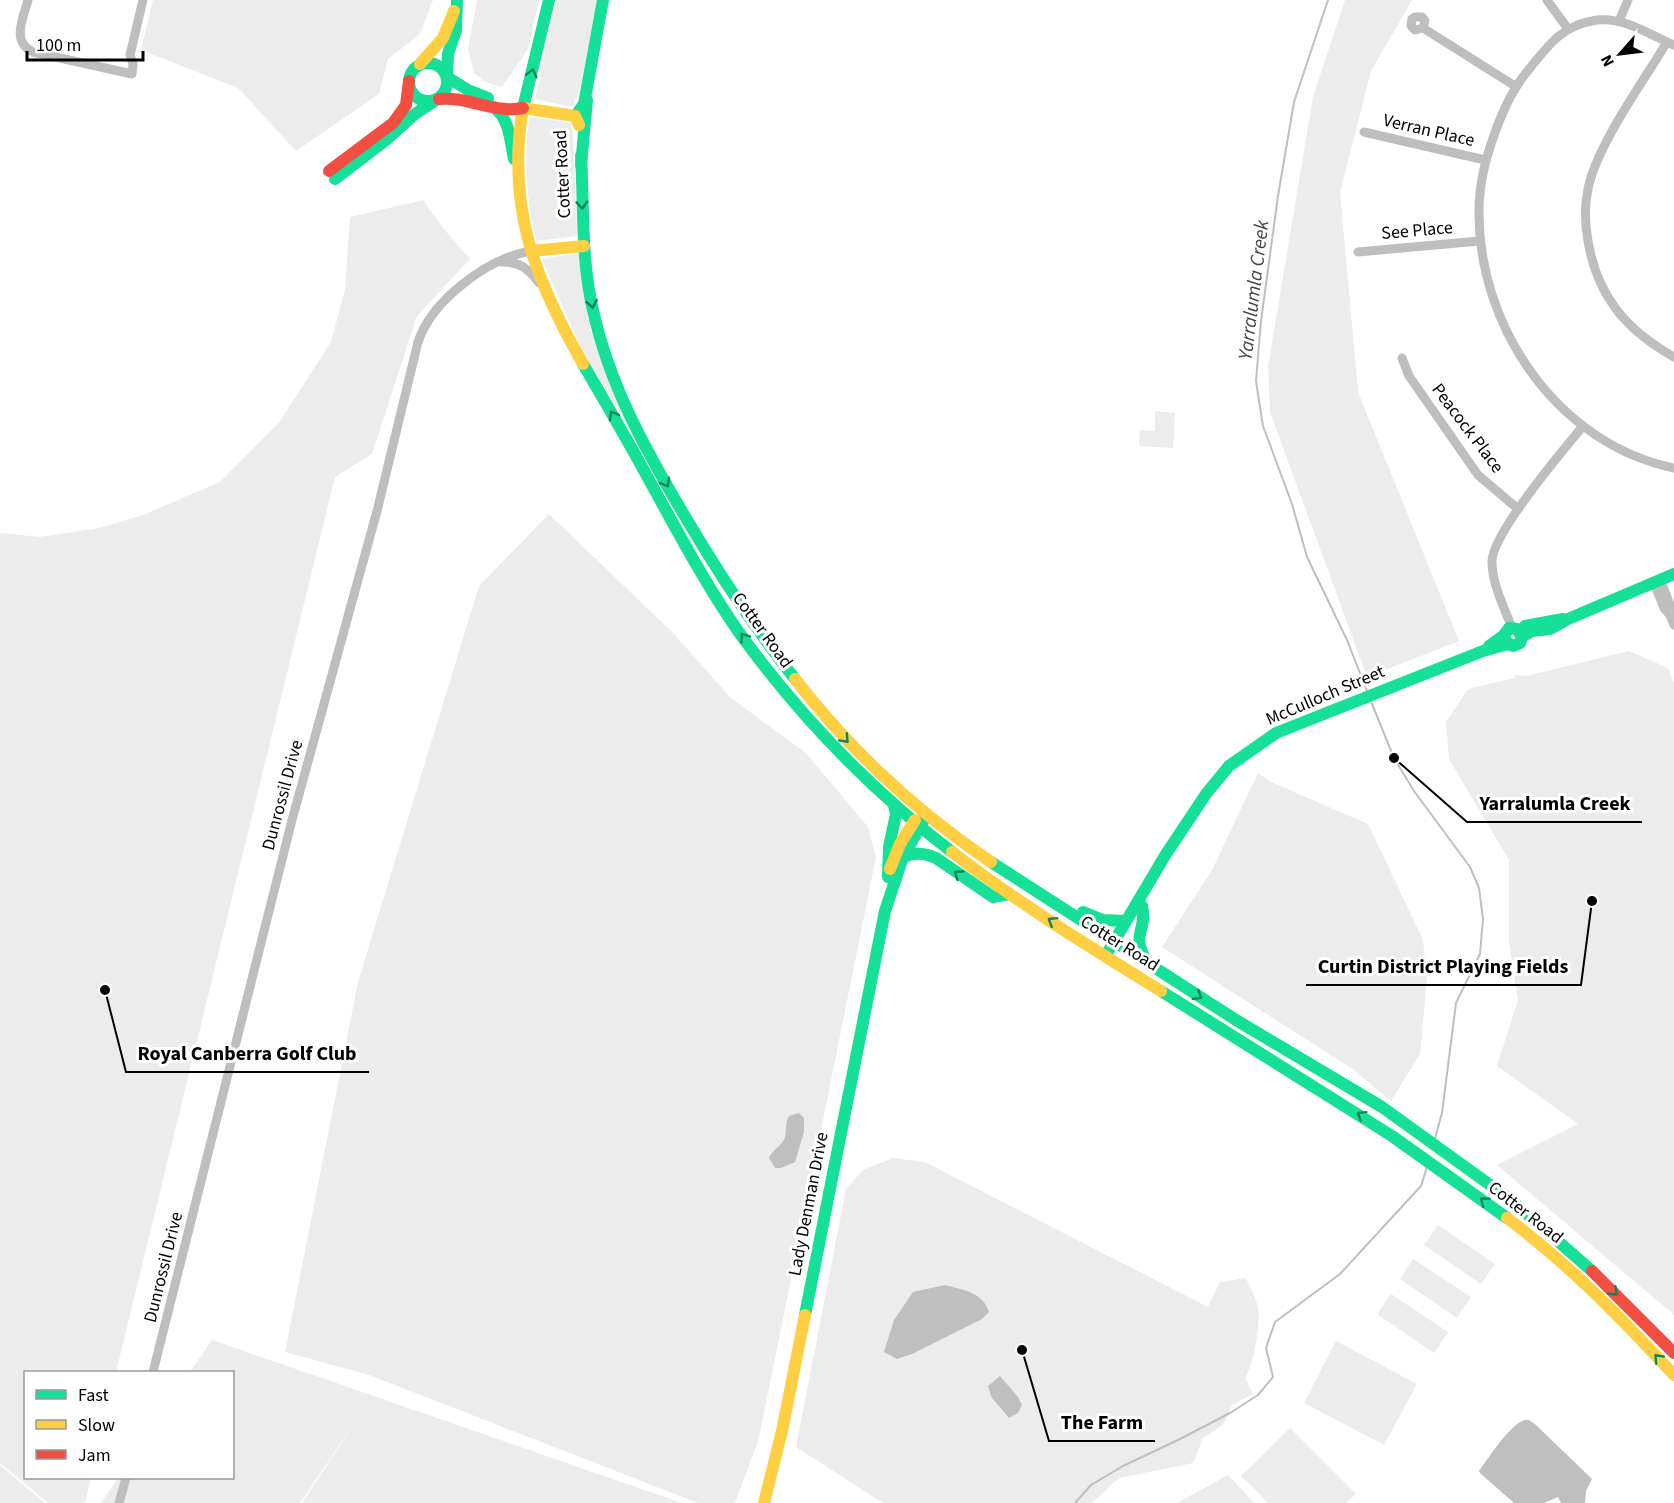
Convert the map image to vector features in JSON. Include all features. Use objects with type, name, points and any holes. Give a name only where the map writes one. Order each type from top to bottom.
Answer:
[{"type":"main road","points":[[523,108],[549,0]]},
{"type":"main road","points":[[581,165],[588,88],[597,23],[603,0]]},
{"type":"main road","points":[[457,2],[456,30],[448,54],[446,91],[386,140],[332,175],[393,123],[406,105],[411,73],[442,38],[457,2]]},
{"type":"main road","points":[[420,64],[436,64],[444,70],[447,77],[477,94],[517,103],[523,108]]},
{"type":"main road","points":[[409,81],[411,90],[417,98],[426,102],[456,97],[493,107],[516,110],[523,108]]},
{"type":"main road","points":[[574,116],[583,106],[588,88]]},
{"type":"main road","points":[[493,107],[502,114],[507,125],[518,184]]},
{"type":"main road","name":"Cotter Road","points":[[1674,1353],[1572,1252],[1487,1181],[1380,1106],[1149,965],[968,847],[925,813],[849,743],[757,630],[715,566],[658,469],[621,400],[610,374],[598,334],[588,283],[581,196],[579,126],[574,116],[523,108],[518,184],[531,250],[549,301],[677,530],[738,629],[802,712],[894,806],[1009,894],[1410,1148],[1524,1231],[1563,1264],[1674,1375]]},
{"type":"main road","points":[[531,250],[584,246]]},
{"type":"main road","name":"McCulloch Street","points":[[1110,957],[1125,921],[1186,823],[1229,766],[1248,751],[1276,733],[1483,651],[1513,635],[1550,629],[1568,619],[1674,574]]},
{"type":"main road","points":[[888,877],[889,848],[896,814],[894,806]]},
{"type":"main road","name":"Lady Denman Drive","points":[[885,911],[888,877],[900,844],[925,813]]},
{"type":"main road","name":"Lady Denman Drive","points":[[764,1503],[782,1431],[885,911],[916,825]]},
{"type":"main road","points":[[903,857],[912,853],[925,854],[936,858],[993,897],[1009,894]]},
{"type":"main road","points":[[1015,879],[1035,882],[1097,919],[1125,921]]},
{"type":"main road","name":"McCulloch Street","points":[[1117,943],[1142,906],[1144,892]]},
{"type":"main road","points":[[1142,906],[1145,913],[1138,937],[1139,945],[1149,965]]},
{"type":"street","points":[[28,0],[20,33],[21,44],[26,49],[132,74],[133,64],[130,55],[143,0]]},
{"type":"street","points":[[1547,0],[1568,28]]},
{"type":"street","points":[[1619,21],[1628,0]]},
{"type":"street","points":[[1674,357],[1653,345],[1634,330],[1606,296],[1590,258],[1586,223],[1589,188],[1599,157],[1671,43],[1619,21],[1599,20],[1568,28],[1557,36],[1515,86],[1485,160],[1479,209],[1479,241],[1484,265],[1501,322],[1519,355],[1560,407],[1601,440],[1658,464],[1674,468]]},
{"type":"street","points":[[1423,28],[1515,86]]},
{"type":"street","name":"Verran Place","points":[[1364,132],[1485,160]]},
{"type":"street","name":"See Place","points":[[1358,252],[1479,241]]},
{"type":"street","name":"Dunrossil Drive","points":[[153,1371],[289,832],[374,522],[418,342],[426,322],[446,298],[467,281],[500,262],[515,254],[531,250]]},
{"type":"street","points":[[500,262],[514,262],[528,269],[549,301]]},
{"type":"street","name":"Peacock Place","points":[[1402,358],[1410,376],[1473,468],[1518,509]]},
{"type":"street","points":[[1513,635],[1494,579],[1491,560],[1496,543],[1518,509],[1583,426]]},
{"type":"street","points":[[1657,582],[1664,608],[1674,625]]},
{"type":"street","points":[[119,1503],[126,1479]]},
{"type":"shaded area","points":[[153,0],[433,0],[420,34],[388,59],[379,94],[296,151],[238,88],[141,50]]},
{"type":"shaded area","points":[[477,0],[539,0],[528,49],[502,87],[486,82],[474,73],[468,49]]},
{"type":"shaded area","points":[[556,0],[597,0],[581,84],[573,107],[535,99]]},
{"type":"shaded area","points":[[1345,0],[1412,0],[1371,71],[1340,193],[1358,392],[1459,641],[1367,677],[1270,412],[1268,367],[1313,97]]},
{"type":"shaded area","points":[[529,117],[571,123],[577,236],[536,241],[527,179]]},
{"type":"shaded area","points":[[423,200],[443,228],[470,259],[417,316],[372,454],[335,477],[116,1371],[24,1371],[24,1479],[91,1479],[85,1503],[48,1503],[0,1463],[0,533],[40,537],[100,528],[143,515],[220,482],[280,421],[331,342],[345,290],[350,217]]},
{"type":"shaded area","points":[[579,253],[590,329],[625,420],[582,350],[542,259]]},
{"type":"shaded area","points":[[1155,411],[1175,413],[1173,448],[1139,446],[1140,430],[1155,431]]},
{"type":"shaded area","points":[[549,514],[674,634],[731,698],[806,753],[868,827],[876,857],[759,1438],[735,1503],[698,1503],[369,1375],[285,1352],[358,982],[479,586]]},
{"type":"shaded area","points":[[1629,651],[1668,668],[1674,682],[1674,1315],[1497,1165],[1578,1124],[1497,1066],[1518,1000],[1509,943],[1509,860],[1449,759],[1446,722],[1468,689],[1514,678],[1516,675],[1526,676]]},
{"type":"shaded area","points":[[1258,773],[1271,782],[1368,824],[1423,940],[1427,979],[1420,1054],[1391,1101],[1354,1070],[1162,947],[1212,870]]},
{"type":"shaded area","points":[[799,1113],[804,1118],[804,1132],[795,1162],[775,1168],[769,1158],[784,1140],[789,1116]]},
{"type":"shaded area","points":[[893,1158],[925,1162],[1208,1307],[1220,1282],[1246,1278],[1256,1301],[1259,1316],[1253,1355],[1245,1378],[1253,1394],[1232,1405],[1223,1425],[1203,1438],[1193,1463],[1119,1478],[1092,1503],[883,1503],[796,1447],[846,1189],[863,1170]]},
{"type":"shaded area","points":[[1438,1225],[1495,1264],[1481,1284],[1424,1245]]},
{"type":"shaded area","points":[[1413,1259],[1471,1297],[1457,1318],[1400,1279]]},
{"type":"shaded area","points":[[945,1285],[977,1296],[989,1312],[982,1319],[912,1354],[897,1359],[884,1352],[894,1320],[913,1292]]},
{"type":"shaded area","points":[[1391,1294],[1448,1332],[1434,1353],[1377,1314]]},
{"type":"shaded area","points":[[212,1340],[682,1503],[302,1503],[364,1409],[300,1503],[101,1503],[117,1479],[234,1479],[234,1371],[191,1371]]},
{"type":"shaded area","points":[[1336,1341],[1417,1384],[1384,1445],[1304,1403]]},
{"type":"shaded area","points":[[1000,1376],[1022,1405],[1018,1413],[1009,1418],[992,1398],[988,1386]]},
{"type":"shaded area","points":[[1529,1420],[1536,1425],[1592,1479],[1586,1491],[1585,1503],[1561,1503],[1558,1497],[1544,1503],[1514,1503],[1480,1473],[1479,1471],[1500,1442],[1518,1423]]},
{"type":"shaded area","points":[[1290,1428],[1356,1494],[1346,1503],[1268,1503],[1241,1476]]},
{"type":"shaded area","points":[[0,1465],[45,1503],[0,1503]]},
{"type":"shaded area","points":[[1228,1475],[1254,1503],[1177,1503]]},
{"type":"waterway","name":"Yarralumla Creek","points":[[1328,0],[1294,102],[1278,196],[1261,321],[1256,381],[1263,426],[1292,504],[1307,557],[1347,640],[1367,691]]},
{"type":"waterway","name":"Yarralumla Creek","points":[[1370,699],[1394,758],[1414,791],[1470,867],[1479,888],[1483,919],[1480,954],[1456,1003],[1442,1113],[1435,1138]]},
{"type":"waterway","name":"Yarralumla Creek","points":[[1075,1503],[1091,1485],[1123,1466],[1230,1413],[1258,1395],[1273,1377],[1266,1348],[1275,1322],[1340,1274],[1421,1186],[1427,1167]]},
{"type":"traffic: fast","points":[[447,76],[448,54],[456,30],[457,0]]},
{"type":"traffic: fast","points":[[523,108],[549,0]]},
{"type":"traffic: fast","points":[[575,116],[584,104],[603,0]]},
{"type":"traffic: fast","points":[[428,63],[442,68],[447,82],[442,96],[428,101],[414,96],[409,82],[414,68],[428,63]]},
{"type":"traffic: fast","points":[[447,77],[468,90],[488,98]]},
{"type":"traffic: fast","points":[[335,179],[386,140],[415,114],[436,100]]},
{"type":"traffic: fast","points":[[581,165],[587,100]]},
{"type":"traffic: fast","points":[[494,107],[506,124],[514,159]]},
{"type":"traffic: fast","points":[[581,156],[586,272],[589,291],[600,337],[618,390],[642,440],[696,535],[750,618],[795,679]]},
{"type":"traffic: fast","points":[[583,364],[702,575],[761,662],[811,721],[865,777],[952,852]]},
{"type":"traffic: fast","points":[[1521,640],[1523,636],[1532,631],[1550,629],[1568,619],[1674,574]]},
{"type":"traffic: fast","points":[[1525,626],[1563,619]]},
{"type":"traffic: fast","points":[[1489,646],[1504,635],[1509,628],[1517,629],[1522,637],[1520,643],[1513,646],[1506,642],[1504,635]]},
{"type":"traffic: fast","points":[[1106,955],[1166,854],[1206,794],[1229,766],[1276,733],[1483,651],[1508,644]]},
{"type":"traffic: fast","points":[[888,877],[889,847],[896,814],[894,805]]},
{"type":"traffic: fast","points":[[805,1315],[885,911],[903,857],[924,820]]},
{"type":"traffic: fast","points":[[903,857],[916,854],[932,856],[993,897],[1009,894]]},
{"type":"traffic: fast","points":[[991,862],[1236,1020],[1382,1107],[1511,1200],[1592,1271]]},
{"type":"traffic: fast","points":[[1142,906],[1143,921],[1139,939],[1148,963]]},
{"type":"traffic: fast","points":[[1083,912],[1103,920],[1125,921]]},
{"type":"traffic: fast","points":[[1161,991],[1392,1136],[1507,1218]]},
{"type":"traffic: slow","points":[[420,64],[443,38],[454,11]]},
{"type":"traffic: slow","points":[[579,125],[575,116],[523,108],[518,178],[522,210],[538,272],[583,364]]},
{"type":"traffic: slow","points":[[531,251],[584,246]]},
{"type":"traffic: slow","points":[[795,679],[838,731],[886,778],[937,822],[991,862]]},
{"type":"traffic: slow","points":[[890,869],[900,844],[915,820]]},
{"type":"traffic: slow","points":[[952,852],[1028,907],[1161,991]]},
{"type":"traffic: slow","points":[[1507,1218],[1552,1254],[1594,1293],[1674,1375]]},
{"type":"traffic: slow","points":[[764,1503],[782,1431],[805,1315]]},
{"type":"traffic: jam","points":[[329,171],[393,123],[406,105],[409,81]]},
{"type":"traffic: jam","points":[[439,99],[460,100],[502,109],[523,108]]},
{"type":"traffic: jam","points":[[1592,1271],[1674,1353]]},
{"type":"place","name":"Yarralumla Creek","points":[[1394,758]]},
{"type":"place","name":"Curtin District Playing Fields","points":[[1592,901]]},
{"type":"place","name":"Royal Canberra Golf Club","points":[[105,990]]},
{"type":"place","name":"The Farm","points":[[1022,1350]]}]
